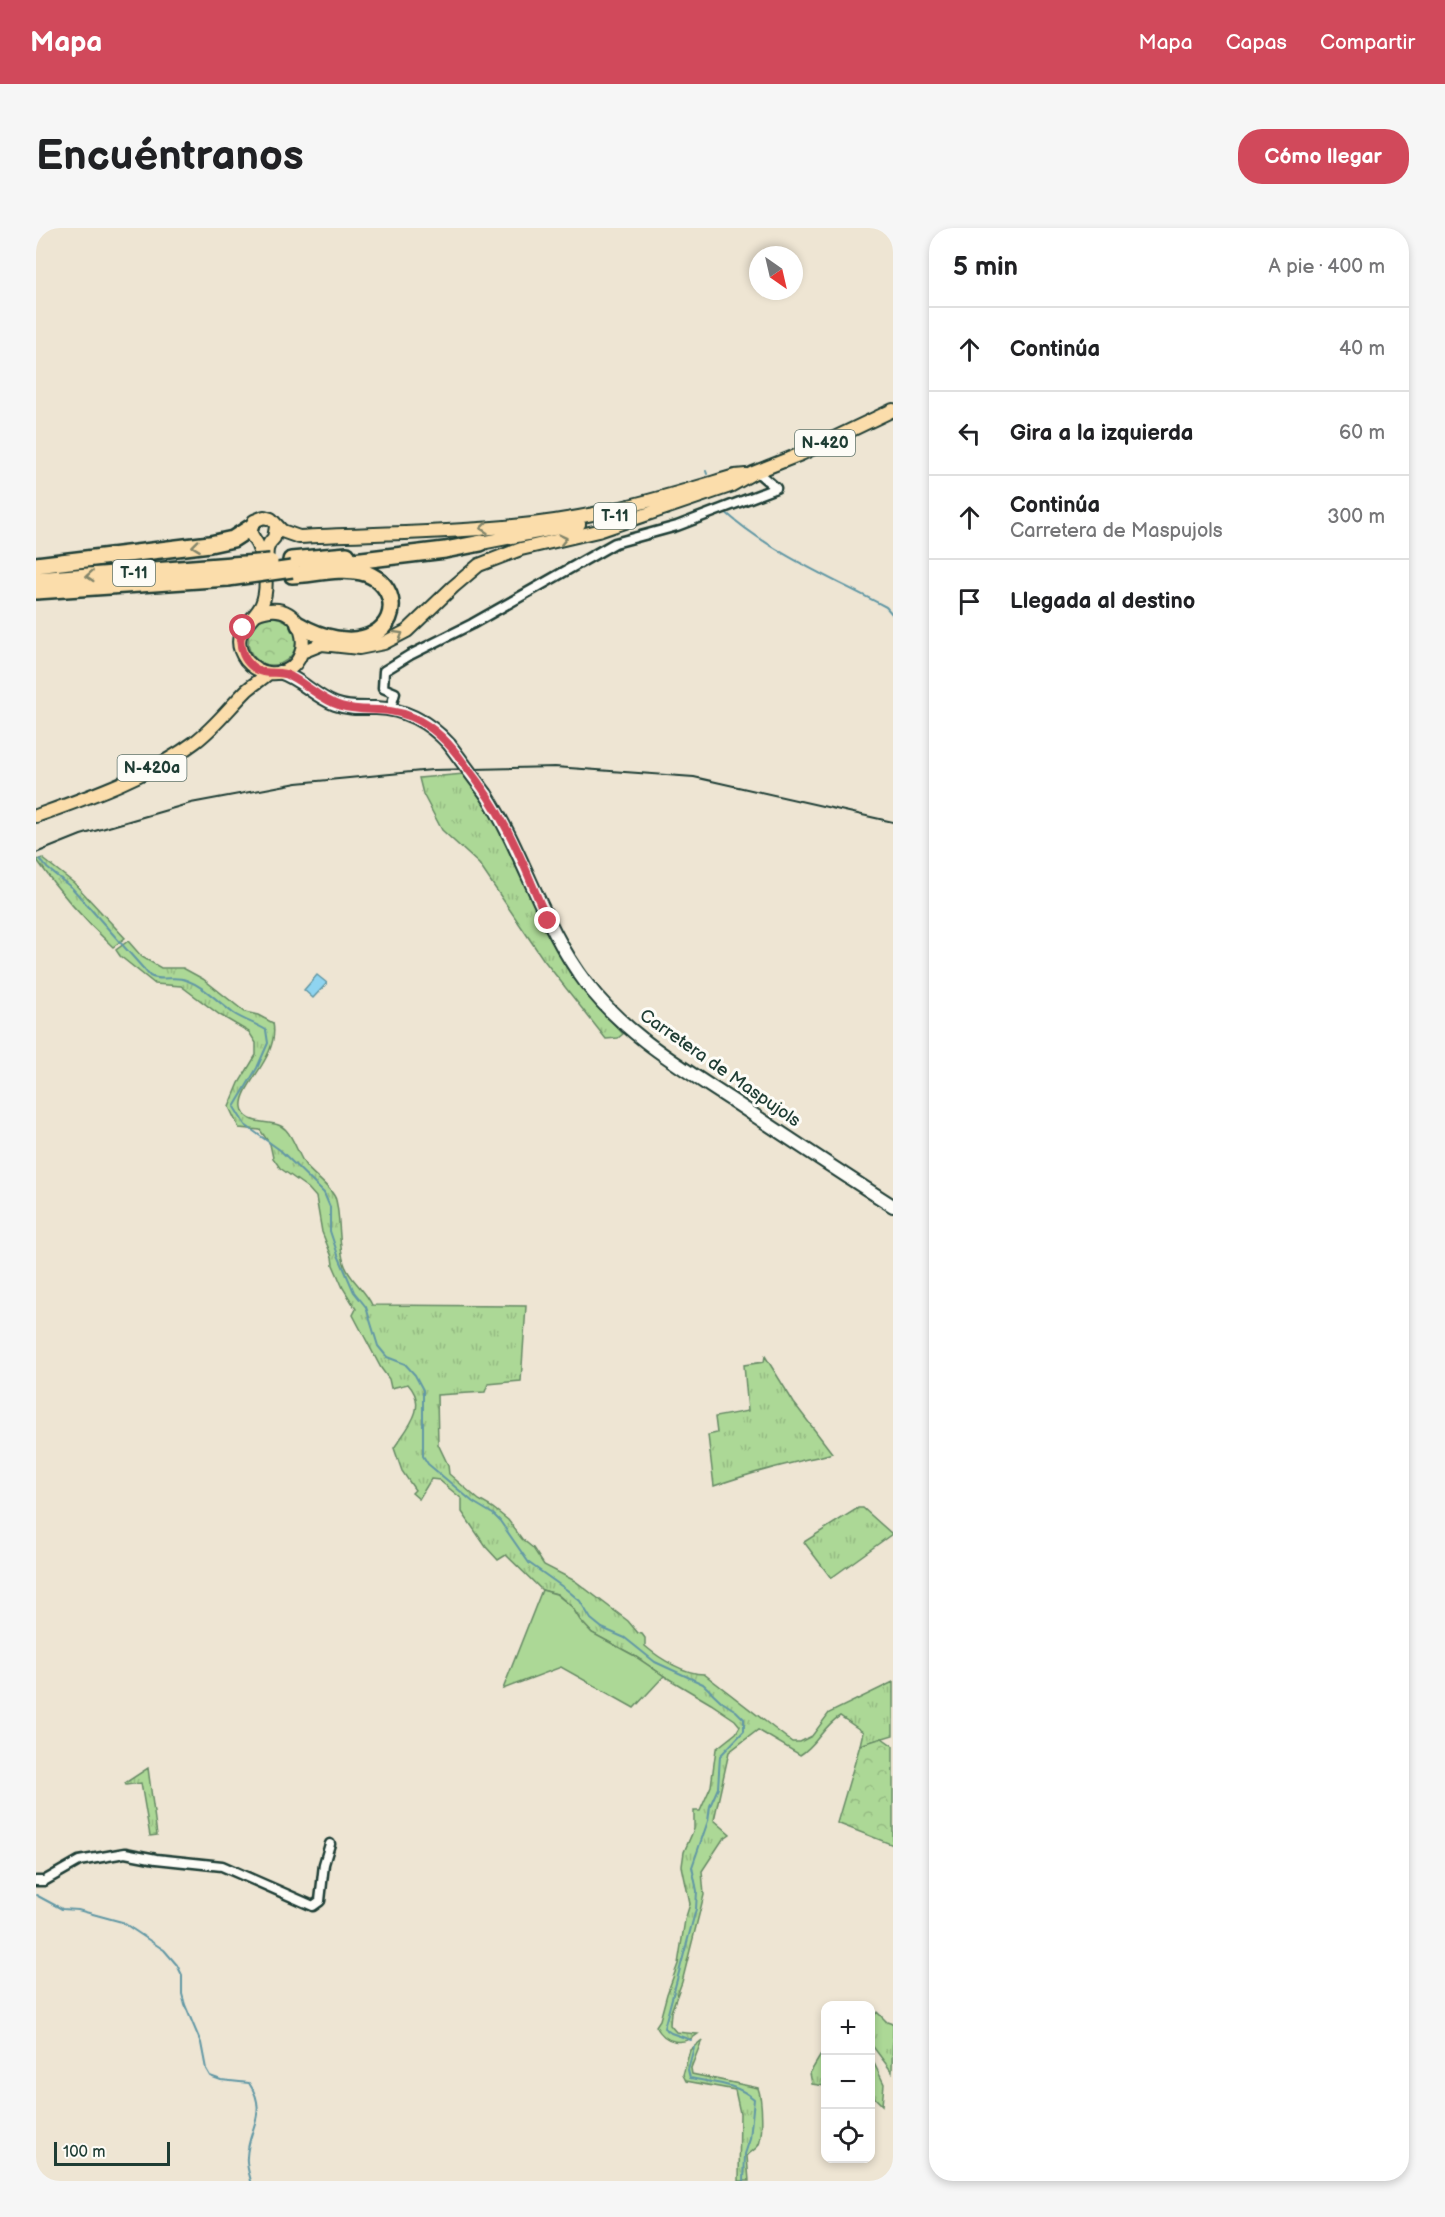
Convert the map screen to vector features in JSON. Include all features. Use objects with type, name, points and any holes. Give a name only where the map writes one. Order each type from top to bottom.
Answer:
[{"type":"highway","points":[[36,565],[258,537]]},
{"type":"highway","name":"T-11","points":[[36,580],[292,568],[481,543]]},
{"type":"highway","points":[[292,568],[362,572],[381,582],[390,595],[391,603],[388,618],[379,630],[366,638],[349,640],[325,637],[299,625]]},
{"type":"highway","name":"T-11","points":[[36,591],[200,580],[230,572]]},
{"type":"main road","name":"N-420","points":[[752,473],[801,454],[893,410]]},
{"type":"main road","points":[[752,473],[730,486],[649,514],[598,531],[521,549],[479,566],[453,587],[407,631],[384,643],[359,648],[322,644],[301,655],[291,667],[274,673],[256,669],[241,650],[241,637],[246,624],[262,606],[266,591],[262,555],[254,520],[264,517],[271,519],[282,531],[299,537],[477,529],[603,512],[752,473]]},
{"type":"main road","name":"T-11","points":[[481,543],[584,524],[659,505],[752,473]]},
{"type":"main road","points":[[258,537],[274,538],[276,527]]},
{"type":"main road","points":[[258,537],[266,553],[271,592],[282,611]]},
{"type":"main road","points":[[256,614],[272,610],[282,611],[293,617],[303,635],[301,655]]},
{"type":"main road","points":[[248,690],[250,664]]},
{"type":"main road","name":"N-420a","points":[[36,816],[105,789],[173,757],[195,743],[217,724],[248,690],[274,673]]},
{"type":"street","points":[[390,710],[395,693],[383,688],[384,671],[615,543],[677,526],[776,488],[752,473]]},
{"type":"street","points":[[301,655],[303,677],[317,695]]},
{"type":"street","name":"Carretera de Maspujols","points":[[274,673],[289,675],[317,695],[347,707],[390,710],[427,724],[449,744],[486,794],[506,827],[556,938],[586,983],[615,1015],[669,1059],[893,1206]]},
{"type":"street","points":[[36,1881],[44,1881],[79,1861],[125,1853],[156,1859],[222,1866],[314,1906],[320,1901],[330,1844]]},
{"type":"green space","points":[[272,617],[289,624],[296,641],[289,658],[272,665],[255,658],[248,641],[255,624]]},
{"type":"green space","points":[[464,774],[502,831],[563,960],[623,1034],[618,1038],[606,1039],[543,959],[479,864],[442,830],[423,794],[419,778]]},
{"type":"green space","points":[[42,858],[74,883],[125,938],[113,947],[54,883],[37,860]]},
{"type":"green space","points":[[128,941],[142,957],[161,968],[183,968],[203,979],[245,1012],[258,1015],[273,1023],[274,1036],[271,1048],[243,1099],[244,1114],[254,1121],[275,1124],[286,1130],[306,1166],[334,1196],[338,1208],[341,1248],[346,1269],[372,1305],[526,1306],[521,1381],[488,1384],[485,1392],[437,1395],[438,1444],[448,1465],[449,1474],[479,1500],[508,1520],[522,1539],[533,1548],[544,1565],[575,1581],[628,1621],[638,1633],[642,1634],[645,1638],[645,1646],[651,1651],[681,1669],[704,1674],[792,1742],[800,1742],[812,1736],[829,1713],[893,1682],[893,1735],[860,1745],[863,1732],[840,1716],[800,1755],[758,1730],[729,1752],[714,1820],[730,1834],[723,1839],[702,1871],[704,1895],[682,1982],[671,2012],[670,2025],[676,2032],[698,2034],[692,2038],[680,2041],[669,2040],[656,2026],[678,1964],[690,1904],[682,1866],[684,1852],[694,1829],[694,1811],[700,1811],[711,1786],[716,1749],[736,1733],[740,1726],[711,1704],[633,1655],[592,1633],[572,1607],[557,1594],[542,1590],[506,1555],[498,1560],[462,1512],[462,1499],[439,1480],[431,1479],[419,1499],[412,1493],[415,1490],[402,1471],[394,1448],[414,1417],[416,1401],[414,1393],[408,1384],[391,1388],[389,1379],[353,1315],[356,1309],[343,1288],[322,1232],[316,1197],[308,1188],[280,1168],[273,1158],[270,1144],[260,1130],[239,1128],[229,1107],[239,1083],[256,1055],[256,1043],[249,1032],[220,1015],[181,986],[155,984],[120,956],[116,950]]},
{"type":"green space","points":[[765,1356],[794,1403],[832,1453],[767,1469],[714,1486],[708,1435],[717,1433],[715,1417],[748,1411],[744,1365],[764,1362]]},
{"type":"green space","points":[[858,1508],[863,1508],[892,1534],[831,1578],[804,1542]]},
{"type":"green space","points":[[542,1590],[556,1594],[572,1607],[592,1633],[633,1655],[664,1676],[634,1708],[561,1667],[503,1689]]},
{"type":"green space","points":[[882,1738],[893,1746],[893,1845],[837,1823],[860,1745]]},
{"type":"green space","points":[[148,1768],[157,1835],[150,1836],[141,1783],[126,1785],[125,1783]]},
{"type":"green space","points":[[877,2012],[887,2022],[893,2024],[892,2072],[875,2049],[875,2014]]},
{"type":"green space","points":[[702,2040],[691,2068],[692,2074],[758,2088],[762,2126],[758,2146],[747,2156],[749,2181],[739,2181],[740,2113],[735,2090],[686,2081],[683,2075],[690,2050]]},
{"type":"green space","points":[[821,2055],[821,2085],[812,2084],[810,2073]]},
{"type":"green space","points":[[875,2065],[884,2084],[882,2105],[875,2098]]},
{"type":"water","points":[[317,975],[327,983],[313,998],[304,990]]},
{"type":"waterway","points":[[723,510],[780,552],[886,607],[893,615]]},
{"type":"waterway","points":[[40,859],[47,868],[72,888],[150,976],[177,978],[193,983],[233,1013],[266,1030],[268,1043],[257,1068],[234,1107],[245,1125],[280,1150],[324,1193],[330,1207],[330,1231],[338,1255],[354,1292],[366,1307],[378,1346],[387,1357],[405,1364],[415,1375],[423,1390],[423,1456],[428,1464],[473,1502],[493,1514],[529,1563],[580,1601],[591,1619],[602,1628],[625,1638],[655,1662],[703,1684],[744,1719],[744,1731],[720,1756],[718,1788],[710,1806],[708,1821],[692,1867],[697,1891],[696,1909],[664,2028],[691,2040]]},
{"type":"waterway","points":[[36,1895],[62,1909],[78,1910],[122,1922],[164,1950],[177,1965],[182,1975],[182,1994],[185,2005],[201,2043],[206,2069],[210,2076],[221,2080],[249,2083],[255,2094],[257,2112],[247,2160],[251,2181]]},
{"type":"waterway","points":[[694,2047],[688,2070],[690,2078],[732,2087],[754,2099],[750,2139],[745,2154],[744,2181]]},
{"type":"railway","points":[[36,853],[81,835],[191,803],[297,783],[432,770],[555,767],[694,777],[893,822]]},
{"type":"route","points":[[243,628],[241,650],[247,661],[256,669],[267,673],[279,672],[289,675],[324,699],[340,706],[400,712],[427,724],[444,738],[486,794],[506,827],[548,921]]}]
